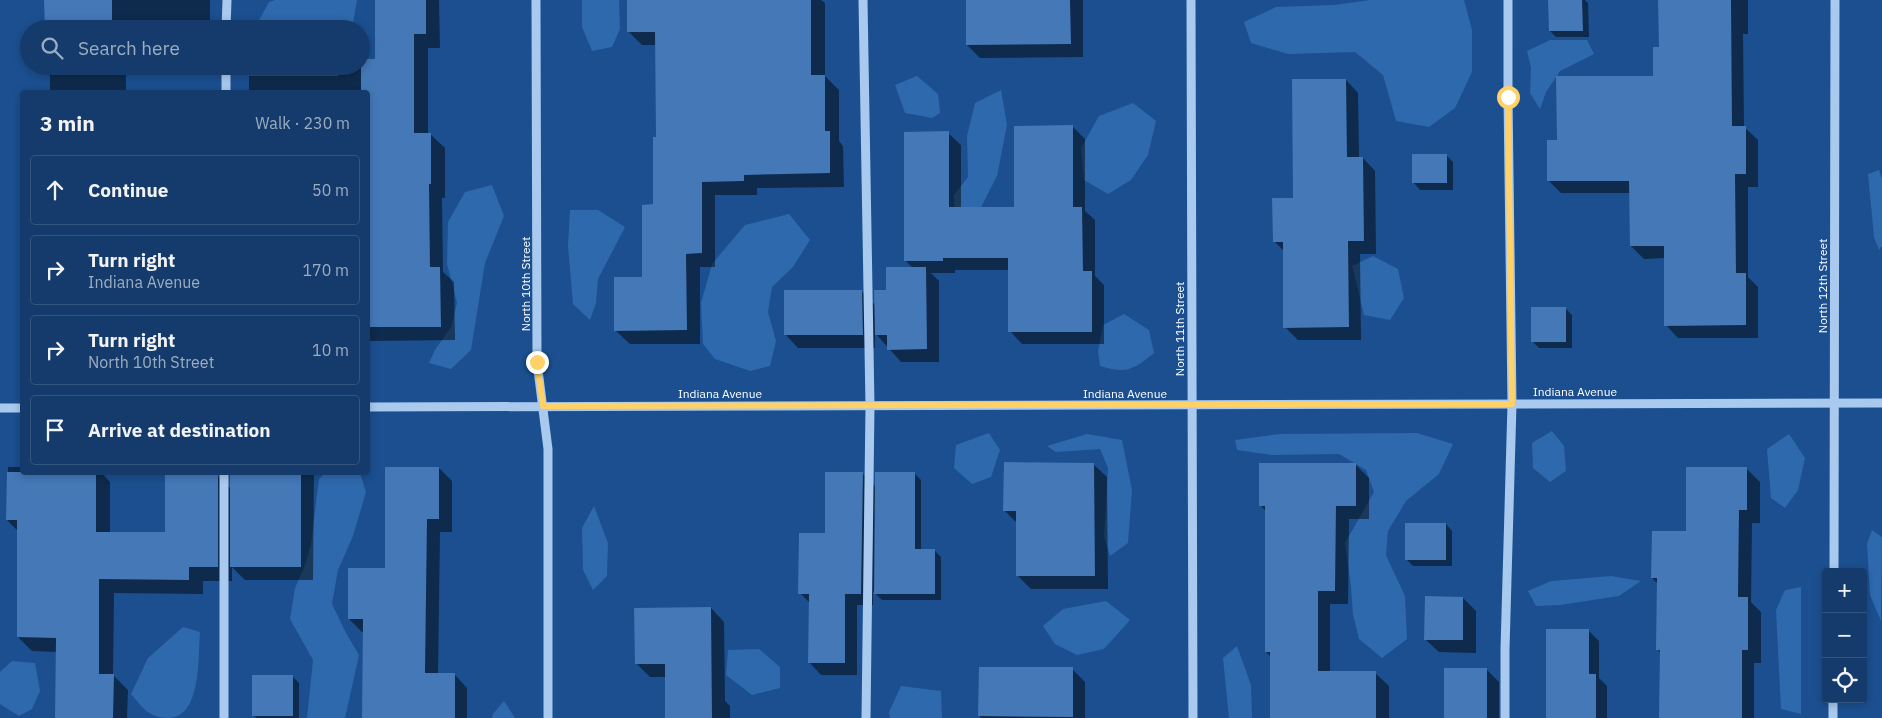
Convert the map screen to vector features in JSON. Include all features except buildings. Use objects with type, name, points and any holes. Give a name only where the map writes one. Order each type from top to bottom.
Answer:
[{"type":"street","points":[[226,20],[227,0]]},
{"type":"street","name":"North 10th Street","points":[[536,0],[537,362],[548,448],[548,718]]},
{"type":"street","points":[[863,0],[870,406],[866,718]]},
{"type":"street","name":"North 11th Street","points":[[1192,0],[1193,718]]},
{"type":"street","points":[[1505,718],[1505,649],[1512,404],[1508,0]]},
{"type":"street","name":"North 12th Street","points":[[1834,0],[1834,568]]},
{"type":"street","points":[[226,75],[226,90]]},
{"type":"street","name":"Indiana Avenue","points":[[370,407],[1882,403]]},
{"type":"street","points":[[0,408],[20,408]]},
{"type":"street","points":[[224,475],[224,718]]},
{"type":"street","points":[[1833,718],[1834,703]]},
{"type":"shaded area","points":[[275,0],[357,0],[354,20],[259,20],[269,2]]},
{"type":"shaded area","points":[[582,0],[619,0],[620,29],[612,47],[592,51],[582,27]]},
{"type":"shaded area","points":[[1370,0],[1464,0],[1472,30],[1472,72],[1455,108],[1429,127],[1396,121],[1383,75],[1355,52],[1288,54],[1251,43],[1244,22],[1276,7],[1334,5]]},
{"type":"shaded area","points":[[1550,40],[1587,40],[1594,54],[1560,71],[1546,92],[1540,109],[1530,93],[1531,68],[1527,51]]},
{"type":"shaded area","points":[[917,76],[938,94],[940,113],[932,118],[905,113],[895,85]]},
{"type":"shaded area","points":[[1001,90],[1007,125],[997,176],[975,219],[954,214],[954,195],[968,177],[967,136],[975,103]]},
{"type":"shaded area","points":[[1133,103],[1156,121],[1148,155],[1131,180],[1108,194],[1084,180],[1081,148],[1099,116]]},
{"type":"shaded area","points":[[1879,170],[1882,179],[1882,246],[1879,250],[1874,237],[1868,174]]},
{"type":"shaded area","points":[[492,185],[504,216],[485,263],[471,350],[451,369],[429,363],[435,350],[451,327],[457,303],[447,264],[448,222],[465,192]]},
{"type":"shaded area","points":[[570,210],[598,210],[625,227],[598,279],[596,303],[590,320],[573,304],[568,246]]},
{"type":"shaded area","points":[[789,214],[810,240],[793,267],[772,287],[768,312],[776,341],[770,366],[750,371],[715,359],[703,344],[701,303],[712,264],[745,225]]},
{"type":"shaded area","points":[[1373,256],[1398,269],[1404,298],[1390,320],[1364,315],[1352,266]]},
{"type":"shaded area","points":[[1124,314],[1149,330],[1154,353],[1135,367],[1129,369],[1117,370],[1100,366],[1098,352],[1103,325]]},
{"type":"shaded area","points":[[1552,431],[1564,446],[1566,471],[1550,482],[1533,468],[1532,443]]},
{"type":"shaded area","points":[[989,433],[1000,450],[991,477],[972,484],[954,468],[956,445]]},
{"type":"shaded area","points":[[1417,433],[1453,444],[1439,474],[1406,501],[1388,531],[1386,555],[1405,596],[1407,639],[1382,658],[1359,639],[1353,614],[1345,543],[1374,492],[1366,470],[1339,454],[1272,455],[1237,450],[1235,440],[1280,434]]},
{"type":"shaded area","points":[[1087,434],[1122,440],[1132,490],[1128,543],[1110,556],[1104,537],[1108,468],[1100,449],[1056,452],[1047,446]]},
{"type":"shaded area","points":[[1789,434],[1805,458],[1798,490],[1785,508],[1771,498],[1767,449]]},
{"type":"shaded area","points":[[323,475],[361,475],[366,492],[353,536],[338,570],[332,604],[359,655],[345,718],[307,718],[313,660],[290,619],[295,588],[305,565],[311,544],[319,479]]},
{"type":"shaded area","points":[[594,506],[608,543],[607,576],[593,590],[583,570],[582,528]]},
{"type":"shaded area","points":[[1872,530],[1882,537],[1881,621],[1870,595],[1867,544]]},
{"type":"shaded area","points":[[1611,576],[1641,581],[1619,596],[1560,605],[1536,606],[1528,591],[1551,581]]},
{"type":"shaded area","points":[[1801,587],[1801,714],[1781,709],[1776,610],[1785,590]]},
{"type":"shaded area","points":[[1106,601],[1130,620],[1104,649],[1077,655],[1055,644],[1043,626],[1063,609]]},
{"type":"shaded area","points":[[183,627],[200,632],[198,670],[193,697],[187,708],[179,715],[161,718],[146,711],[131,694],[148,658]]},
{"type":"shaded area","points":[[1237,646],[1251,685],[1252,718],[1229,718],[1223,658]]},
{"type":"shaded area","points":[[759,649],[780,667],[780,688],[752,695],[726,675],[728,650]]},
{"type":"shaded area","points":[[12,661],[35,663],[40,691],[32,709],[19,716],[0,704],[0,672]]},
{"type":"shaded area","points":[[901,686],[941,691],[942,718],[890,718],[889,712]]},
{"type":"shaded area","points":[[504,701],[515,718],[492,718],[493,714]]},
{"type":"route","points":[[537,362],[543,406],[1512,404],[1508,97]]}]
